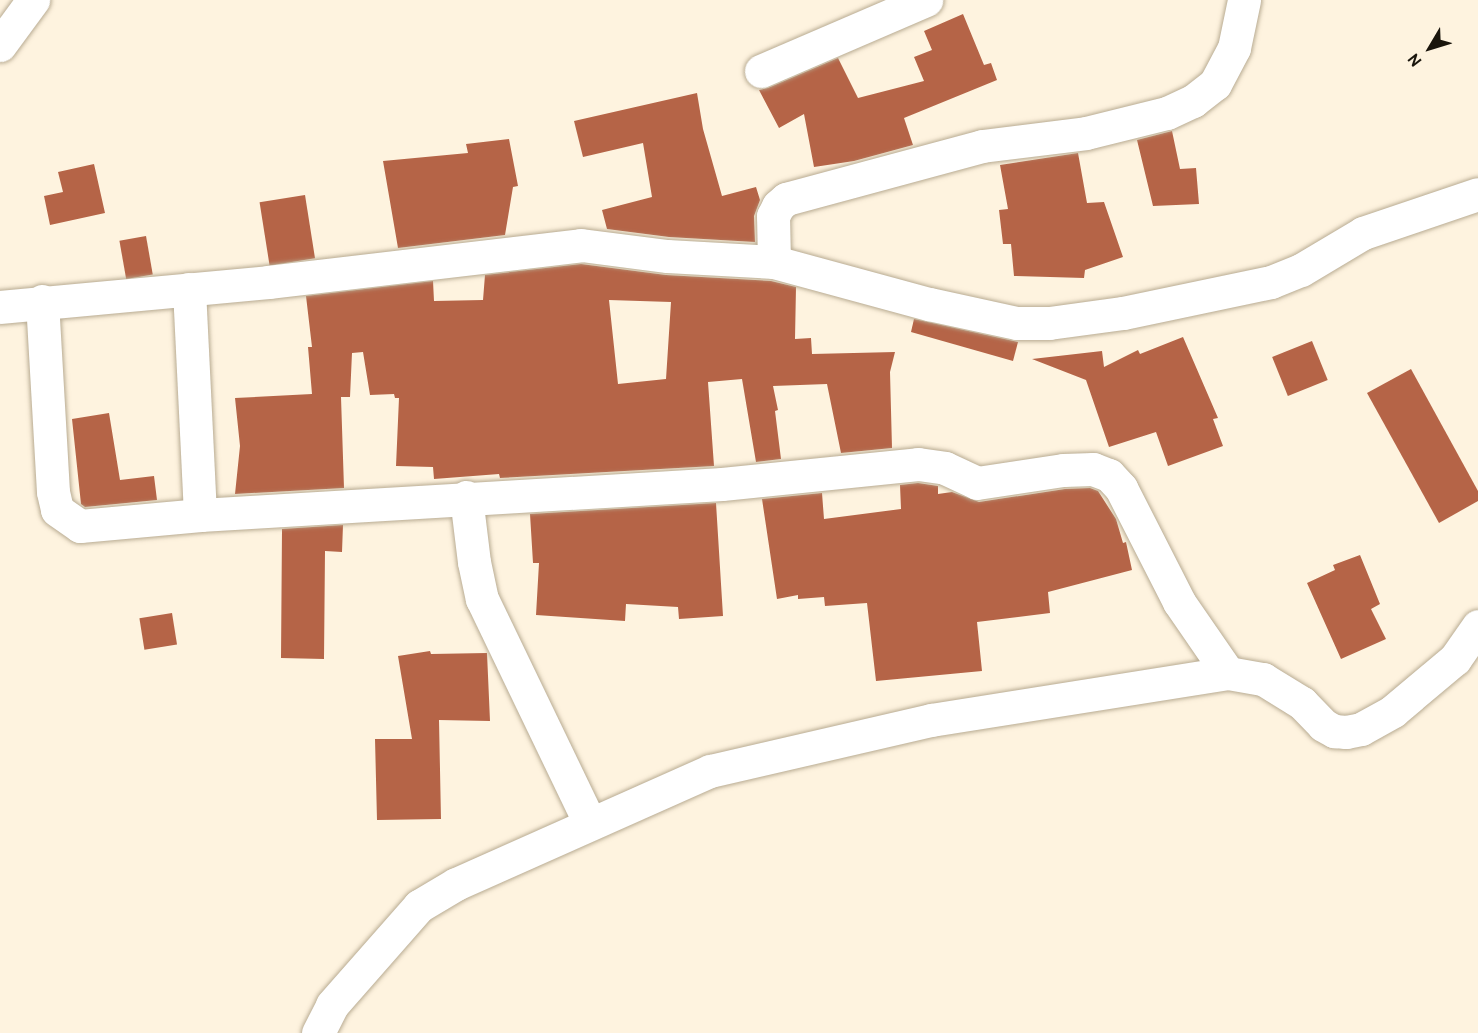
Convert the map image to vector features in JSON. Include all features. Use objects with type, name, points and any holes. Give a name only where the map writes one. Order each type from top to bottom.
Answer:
[{"type":"street","points":[[0,45],[33,0]]},
{"type":"street","points":[[761,71],[926,0]]},
{"type":"street","points":[[774,262],[773,216],[778,206],[786,199],[982,146],[1086,133],[1167,113],[1193,101],[1215,84],[1234,48],[1244,0]]},
{"type":"street","points":[[0,307],[42,301],[189,289],[581,245],[667,256],[774,262],[1017,323],[1049,323],[1124,313],[1271,282],[1300,270],[1363,233],[1478,194]]},
{"type":"street","points":[[189,289],[200,515]]},
{"type":"street","points":[[42,301],[53,492],[57,510],[80,526],[200,515],[466,497],[722,484],[918,464],[945,468],[977,483],[1063,470],[1093,469],[1109,475],[1121,488],[1179,602],[1228,673]]},
{"type":"street","points":[[466,497],[474,562],[482,599],[590,823]]},
{"type":"street","points":[[318,1033],[332,1005],[419,906],[456,884],[710,771],[931,720],[1228,673],[1263,679],[1302,704],[1323,725],[1334,731],[1346,732],[1361,729],[1393,711],[1455,659],[1478,626]]},
{"type":"building","points":[[963,14],[984,65],[991,63],[997,80],[904,118],[913,145],[854,161],[814,167],[804,114],[779,128],[759,90],[838,58],[858,98],[924,81],[914,57],[932,50],[924,31]]},
{"type":"building","points":[[697,93],[703,129],[722,196],[756,187],[760,200],[754,216],[755,242],[669,237],[607,229],[602,210],[652,197],[643,143],[583,157],[574,121]]},
{"type":"building","points":[[1172,131],[1180,169],[1196,168],[1199,204],[1153,206],[1137,140]]},
{"type":"building","points":[[509,139],[518,186],[513,187],[505,235],[398,248],[383,161],[468,153],[466,144]]},
{"type":"building","points":[[1078,153],[1087,203],[1104,202],[1123,257],[1085,270],[1084,278],[1014,276],[1011,244],[1003,244],[999,210],[1008,209],[1000,165]]},
{"type":"building","points":[[94,164],[105,213],[50,225],[44,196],[63,192],[58,172]]},
{"type":"building","points":[[305,195],[315,258],[270,265],[260,202]]},
{"type":"building","points":[[146,236],[153,274],[126,279],[119,241]]},
{"type":"building","points":[[581,264],[666,275],[771,281],[796,287],[795,339],[811,338],[812,354],[895,352],[890,372],[892,448],[841,453],[827,384],[773,386],[778,410],[775,411],[781,459],[756,462],[742,379],[708,382],[714,466],[500,478],[499,474],[434,479],[433,467],[396,466],[399,398],[395,398],[394,394],[370,395],[363,352],[352,353],[350,397],[341,397],[344,488],[235,494],[240,446],[235,398],[312,394],[308,347],[312,347],[306,296],[433,281],[434,301],[483,300],[485,275]],"holes":[[[609,300],[671,302],[666,379],[618,384]]]},
{"type":"building","points":[[914,319],[1018,342],[1013,361],[911,332]]},
{"type":"building","points":[[1183,337],[1218,418],[1213,419],[1223,446],[1168,466],[1156,432],[1109,447],[1086,380],[1032,359],[1102,351],[1104,367],[1138,350],[1140,354]]},
{"type":"building","points":[[1312,341],[1328,380],[1288,396],[1272,357]]},
{"type":"building","points":[[1411,369],[1478,491],[1478,501],[1439,523],[1367,393]]},
{"type":"building","points":[[109,413],[120,480],[154,476],[157,500],[85,507],[81,504],[72,419]]},
{"type":"building","points":[[918,483],[938,486],[938,494],[952,492],[979,502],[1065,489],[1090,488],[1098,491],[1116,519],[1123,543],[1126,542],[1132,570],[1048,592],[1050,613],[977,622],[982,671],[876,681],[867,603],[825,606],[824,597],[798,599],[798,595],[777,599],[762,499],[822,493],[824,519],[901,509],[900,485]]},
{"type":"building","points":[[716,503],[723,616],[679,619],[678,607],[626,604],[625,621],[536,615],[539,563],[533,563],[530,514]]},
{"type":"building","points":[[343,525],[342,552],[325,551],[324,659],[281,658],[282,529]]},
{"type":"building","points":[[1360,555],[1380,604],[1371,609],[1386,639],[1341,659],[1307,583],[1335,570],[1333,565]]},
{"type":"building","points":[[172,613],[177,645],[144,650],[139,618]]},
{"type":"building","points":[[430,651],[431,654],[487,653],[490,721],[439,720],[441,819],[377,820],[375,739],[412,739],[398,656]]}]
